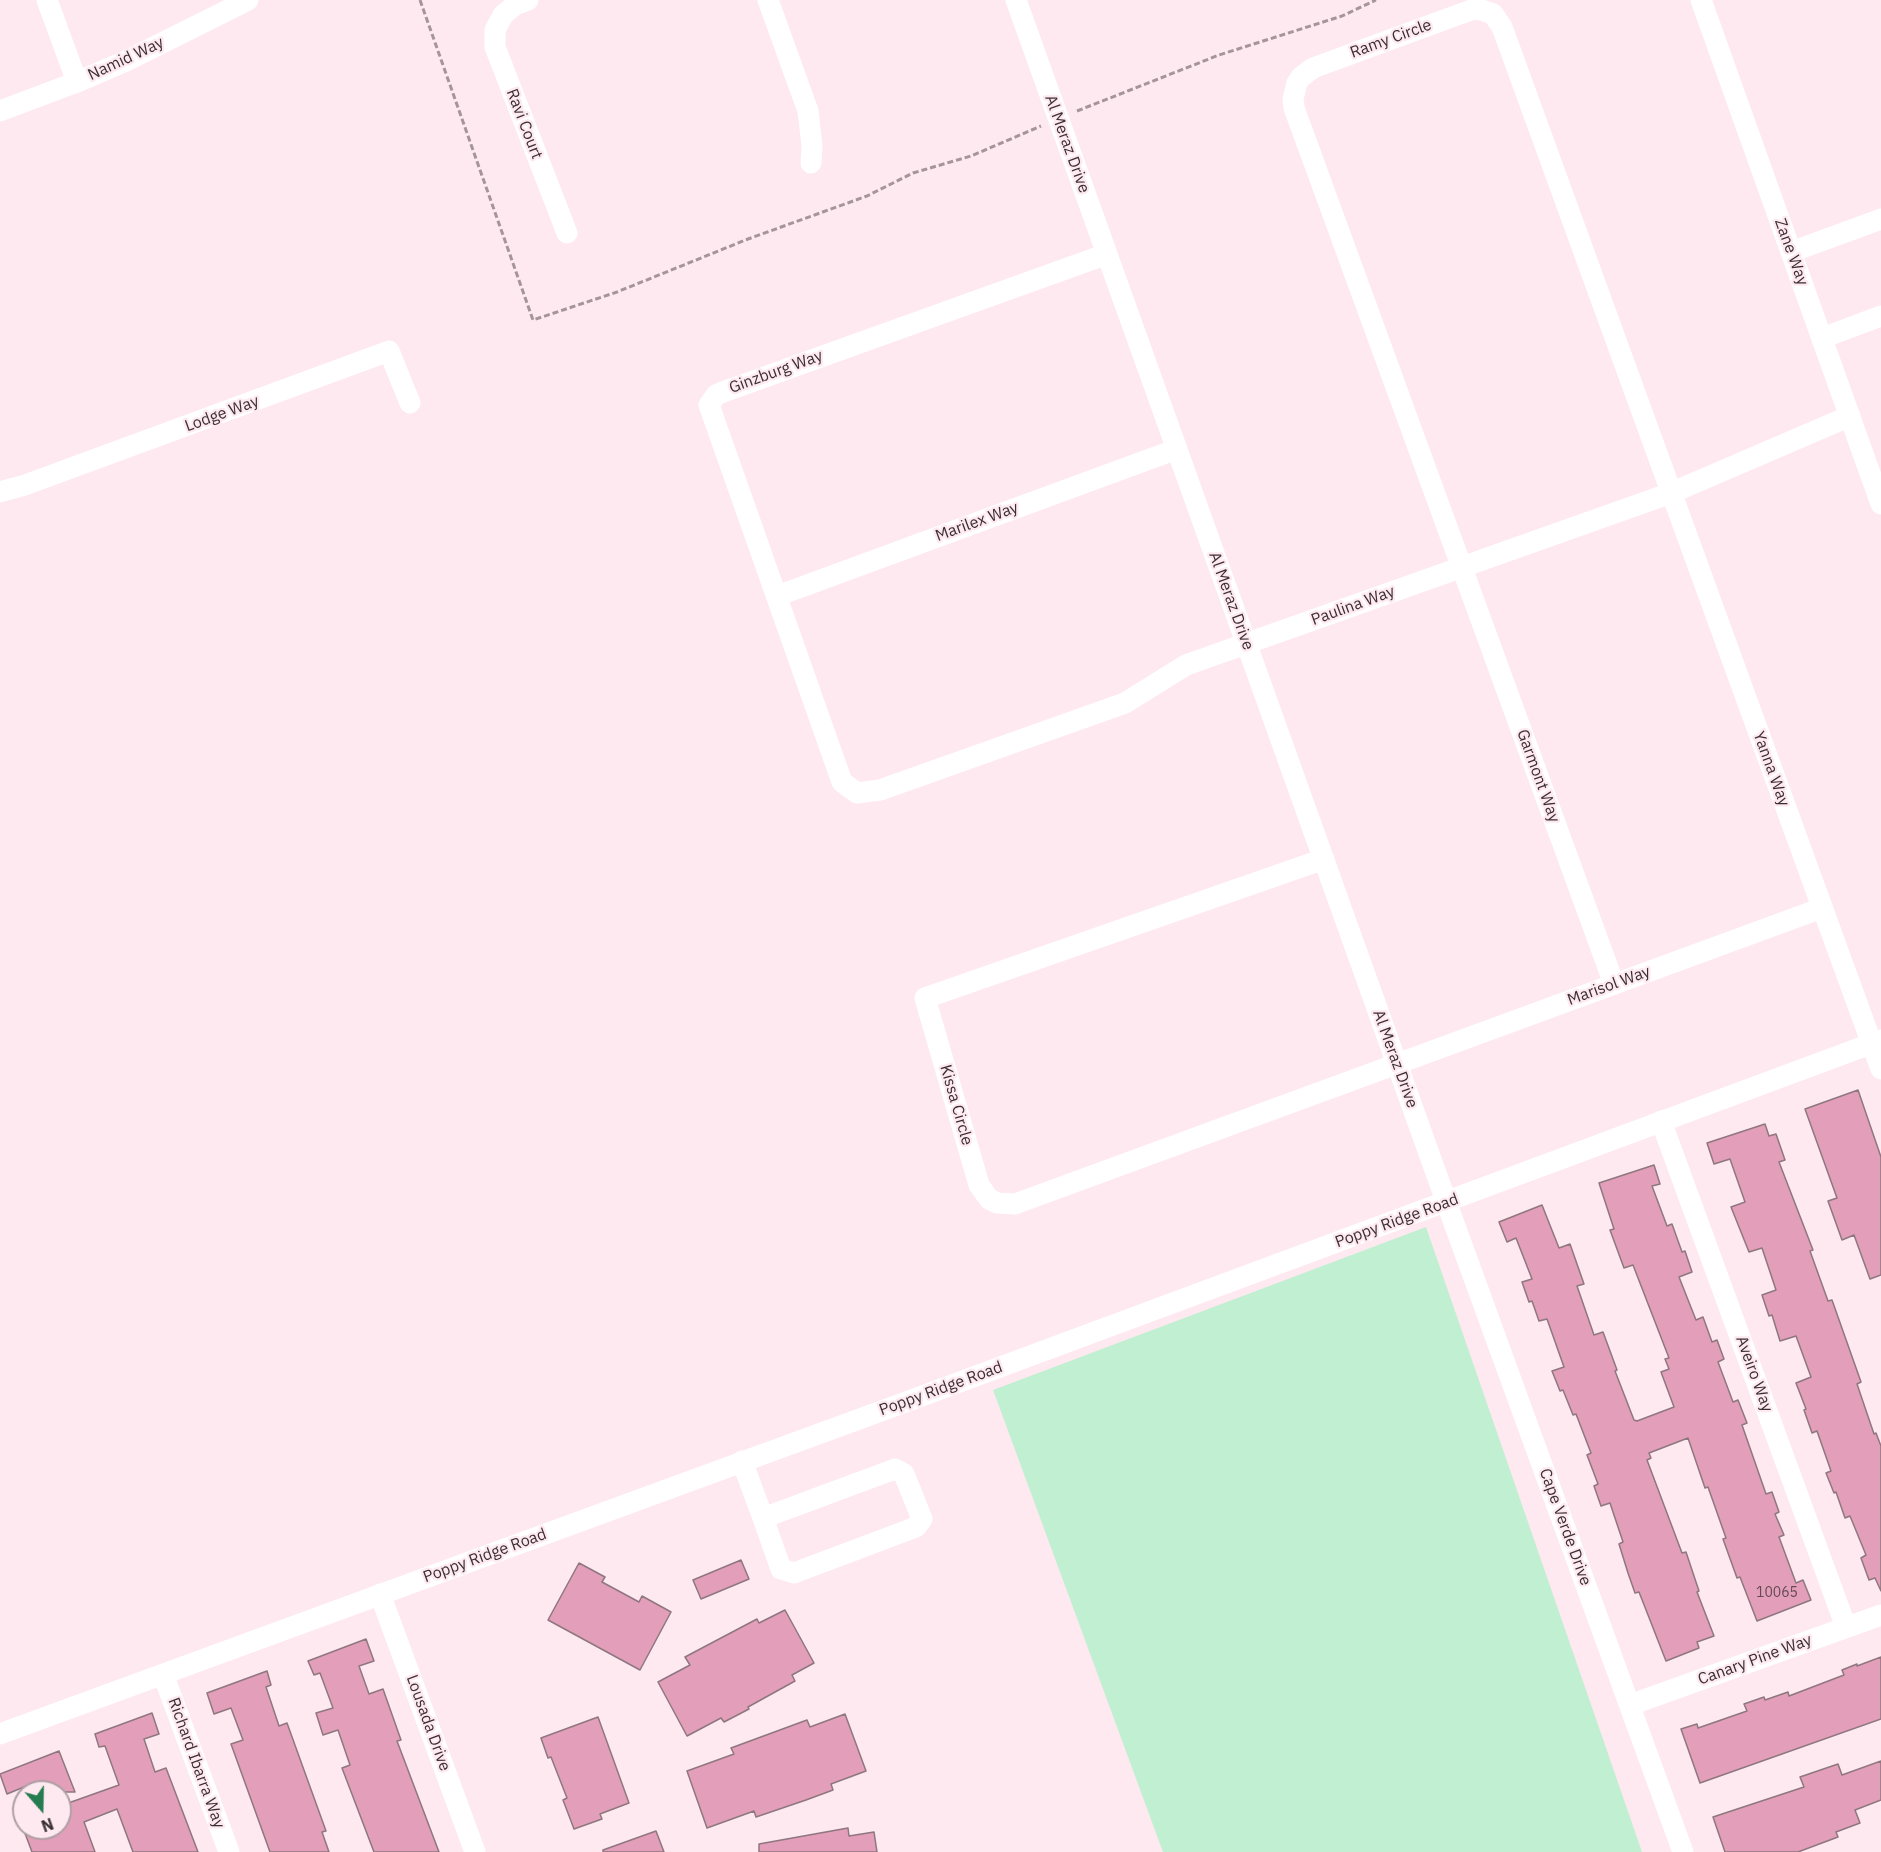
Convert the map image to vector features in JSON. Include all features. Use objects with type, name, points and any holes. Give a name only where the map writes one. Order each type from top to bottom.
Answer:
[{"type":"street","points":[[47,0],[77,82]]},
{"type":"street","name":"Namid Way","points":[[0,111],[126,61],[248,0]]},
{"type":"street","name":"Ravi Court","points":[[528,0],[515,5],[503,15],[495,30],[495,47],[567,233]]},
{"type":"street","points":[[768,0],[808,111],[812,146],[811,163]]},
{"type":"street","name":"Al Meraz Drive","points":[[1016,0],[1447,1202]]},
{"type":"street","name":"Zane Way","points":[[1701,0],[1881,504]]},
{"type":"street","name":"Ramy Circle","points":[[1462,567],[1294,108],[1293,99],[1297,83],[1313,68],[1471,10],[1493,14],[1502,27],[1671,493]]},
{"type":"street","points":[[1791,252],[1881,219]]},
{"type":"street","name":"Ginzburg Way","points":[[857,793],[842,782],[709,405],[716,395],[1107,254]]},
{"type":"street","points":[[1822,338],[1881,316]]},
{"type":"street","name":"Lodge Way","points":[[0,492],[36,482],[389,351],[410,403]]},
{"type":"street","name":"Paulina Way","points":[[857,793],[880,790],[1125,703],[1186,665],[1671,493],[1850,416]]},
{"type":"street","name":"Marilex Way","points":[[777,596],[1177,449]]},
{"type":"street","name":"Yanna Way","points":[[1671,493],[1822,908],[1876,1042],[1881,1069]]},
{"type":"street","name":"Garmont Way","points":[[1462,567],[1614,984]]},
{"type":"street","name":"Kissa Circle","points":[[1324,859],[925,998],[979,1185],[983,1192],[997,1203],[1015,1204],[1397,1064]]},
{"type":"street","name":"Marisol Way","points":[[1397,1064],[1822,908]]},
{"type":"street","name":"Poppy Ridge Road","points":[[0,1734],[1876,1042]]},
{"type":"street","name":"Aveiro Way","points":[[1661,1121],[1846,1627]]},
{"type":"street","name":"Cape Verde Drive","points":[[1447,1202],[1683,1852]]},
{"type":"street","points":[[742,1461],[781,1569],[794,1573],[916,1527],[922,1519],[904,1474],[895,1469],[763,1518]]},
{"type":"street","name":"Lousada Drive","points":[[380,1594],[475,1852]]},
{"type":"street","name":"Canary Pine Way","points":[[1630,1705],[1881,1615]]},
{"type":"street","name":"Richard Ibarra Way","points":[[163,1674],[229,1852]]},
{"type":"green space","points":[[1426,1227],[1642,1852],[1163,1852],[993,1390]]},
{"type":"building","points":[[1858,1090],[1881,1157],[1881,1275],[1870,1279],[1854,1235],[1842,1240],[1828,1201],[1837,1198],[1805,1109]]},
{"type":"building","points":[[1765,1124],[1769,1136],[1776,1134],[1785,1160],[1779,1162],[1813,1250],[1810,1251],[1828,1301],[1832,1300],[1861,1382],[1857,1384],[1874,1434],[1876,1433],[1881,1446],[1881,1591],[1875,1578],[1869,1580],[1861,1558],[1866,1555],[1850,1516],[1845,1518],[1836,1492],[1834,1493],[1826,1473],[1831,1471],[1817,1431],[1812,1433],[1804,1410],[1806,1409],[1796,1383],[1811,1377],[1796,1336],[1780,1341],[1772,1315],[1769,1316],[1762,1295],[1776,1290],[1762,1248],[1749,1252],[1731,1207],[1745,1202],[1730,1159],[1714,1164],[1707,1143]]},
{"type":"building","points":[[1654,1165],[1660,1184],[1652,1186],[1667,1226],[1672,1224],[1692,1272],[1679,1277],[1696,1320],[1703,1317],[1712,1342],[1717,1340],[1724,1359],[1718,1362],[1733,1402],[1738,1400],[1747,1423],[1742,1425],[1766,1494],[1772,1492],[1779,1512],[1775,1514],[1784,1535],[1779,1537],[1796,1583],[1803,1580],[1811,1600],[1757,1621],[1740,1577],[1737,1578],[1723,1539],[1726,1538],[1708,1487],[1705,1488],[1688,1438],[1649,1453],[1651,1458],[1647,1460],[1682,1553],[1686,1552],[1699,1591],[1697,1592],[1714,1636],[1697,1642],[1699,1648],[1666,1661],[1639,1592],[1635,1593],[1619,1544],[1623,1542],[1610,1503],[1601,1506],[1594,1486],[1598,1484],[1587,1455],[1591,1453],[1576,1414],[1573,1415],[1552,1371],[1564,1367],[1547,1319],[1539,1321],[1532,1301],[1529,1302],[1522,1282],[1532,1279],[1516,1238],[1507,1242],[1499,1222],[1542,1205],[1559,1248],[1570,1244],[1584,1284],[1577,1286],[1594,1335],[1603,1332],[1617,1370],[1615,1371],[1634,1420],[1637,1421],[1674,1407],[1661,1372],[1669,1369],[1665,1359],[1669,1358],[1633,1265],[1624,1268],[1610,1230],[1614,1229],[1599,1183]]},
{"type":"building","points":[[741,1560],[749,1579],[701,1599],[693,1580]]},
{"type":"building","points":[[579,1563],[605,1577],[602,1582],[639,1602],[642,1596],[671,1612],[640,1670],[548,1620]]},
{"type":"building","points":[[785,1610],[814,1663],[792,1675],[795,1681],[748,1707],[749,1709],[724,1722],[721,1718],[687,1736],[658,1682],[690,1665],[685,1657],[757,1619],[759,1623]]},
{"type":"building","points":[[366,1639],[374,1661],[359,1666],[369,1694],[383,1689],[401,1740],[397,1741],[439,1852],[374,1852],[342,1768],[350,1765],[338,1730],[323,1735],[316,1713],[333,1708],[320,1673],[314,1675],[308,1661]]},
{"type":"building","points":[[1881,1657],[1881,1719],[1700,1783],[1681,1729],[1697,1724],[1698,1728],[1747,1711],[1744,1704],[1764,1697],[1765,1700],[1788,1692],[1789,1696],[1844,1675],[1842,1670]]},
{"type":"building","points":[[267,1671],[271,1685],[266,1687],[279,1726],[287,1723],[326,1831],[322,1832],[329,1852],[270,1852],[231,1744],[243,1740],[231,1708],[214,1714],[207,1693]]},
{"type":"building","points":[[152,1713],[159,1734],[144,1739],[155,1772],[166,1768],[198,1852],[133,1852],[117,1809],[84,1822],[95,1852],[32,1852],[28,1840],[72,1840],[72,1802],[119,1785],[105,1746],[99,1747],[95,1734]]},
{"type":"building","points":[[845,1714],[866,1771],[831,1784],[833,1790],[806,1800],[756,1817],[754,1811],[707,1828],[687,1771],[734,1754],[731,1748],[807,1720],[810,1727]]},
{"type":"building","points":[[598,1717],[629,1803],[600,1814],[602,1819],[574,1829],[563,1800],[567,1798],[541,1738]]},
{"type":"building","points":[[59,1751],[70,1780],[12,1780],[12,1792],[7,1794],[0,1774]]},
{"type":"building","points":[[1881,1761],[1881,1800],[1855,1810],[1860,1823],[1836,1832],[1838,1837],[1798,1852],[1725,1852],[1713,1817],[1804,1787],[1800,1777],[1838,1764],[1842,1775]]},
{"type":"building","points":[[848,1828],[849,1836],[874,1832],[877,1852],[759,1852],[759,1844]]},
{"type":"building","points":[[656,1831],[664,1852],[603,1852],[603,1850]]}]
